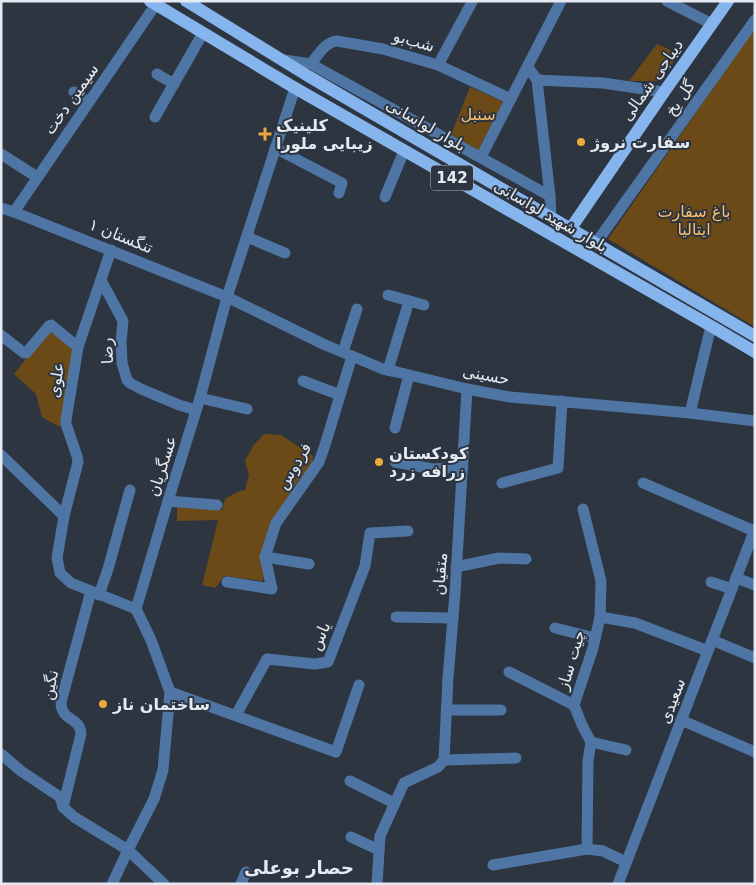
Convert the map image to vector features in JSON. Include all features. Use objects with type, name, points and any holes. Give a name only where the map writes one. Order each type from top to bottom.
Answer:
[{"type":"main road","name":"بلوار لواسانی","points":[[186,1],[282,60],[755,336]]},
{"type":"main road","name":"دیباجی شمالی","points":[[571,228],[728,1]]},
{"type":"main road","name":"بلوار شهید لواسانی","points":[[153,3],[295,88],[755,352]]},
{"type":"street","points":[[481,158],[560,1]]},
{"type":"street","points":[[667,1],[712,24]]},
{"type":"street","points":[[438,65],[472,2]]},
{"type":"street","name":"سیمین دخت","points":[[14,212],[153,3]]},
{"type":"street","name":"گل یخ","points":[[596,243],[755,20]]},
{"type":"street","points":[[155,117],[203,33]]},
{"type":"street","name":"شب‌بو","points":[[311,64],[327,44],[332,42],[337,41],[383,49],[438,65],[511,99]]},
{"type":"street","points":[[282,60],[311,64],[550,196]]},
{"type":"street","points":[[528,67],[537,80],[551,216]]},
{"type":"street","points":[[157,74],[174,84]]},
{"type":"street","points":[[537,80],[603,83],[664,92]]},
{"type":"street","name":"عسگریان","points":[[136,609],[200,398],[227,297],[295,88]]},
{"type":"street","points":[[74,92],[88,102]]},
{"type":"street","points":[[275,148],[342,183],[339,193]]},
{"type":"street","points":[[385,197],[404,151]]},
{"type":"street","points":[[1,154],[37,177]]},
{"type":"street","name":"تنگستان ۱","points":[[1,208],[227,297]]},
{"type":"street","points":[[247,237],[285,253]]},
{"type":"street","name":"علوی","points":[[111,250],[78,347],[66,424],[78,462],[64,516],[57,558],[60,573],[71,583],[136,609]]},
{"type":"street","name":"رضا","points":[[101,280],[123,321],[122,363],[127,380],[141,389],[196,410]]},
{"type":"street","points":[[388,295],[424,305]]},
{"type":"street","name":"حسینی","points":[[227,297],[323,344],[388,370],[467,389],[510,397],[690,413],[755,421]]},
{"type":"street","points":[[388,370],[409,301]]},
{"type":"street","name":"فردوس","points":[[265,557],[276,523],[319,462],[340,395],[356,309]]},
{"type":"street","points":[[1,335],[26,353],[48,326],[51,325],[78,347]]},
{"type":"street","points":[[690,413],[711,326]]},
{"type":"street","points":[[395,428],[409,375]]},
{"type":"street","points":[[303,380],[340,395]]},
{"type":"street","name":"متقیان","points":[[444,760],[467,389]]},
{"type":"street","points":[[200,398],[247,409]]},
{"type":"street","points":[[502,483],[558,468],[562,401]]},
{"type":"street","points":[[1,455],[64,516]]},
{"type":"street","points":[[395,462],[433,469],[463,467]]},
{"type":"street","points":[[643,483],[754,530]]},
{"type":"street","points":[[95,593],[108,569],[130,490]]},
{"type":"street","points":[[168,501],[217,505]]},
{"type":"street","name":"چیت ساز","points":[[582,509],[601,581],[600,617],[596,638],[574,705],[591,742]]},
{"type":"street","name":"سعیدی","points":[[618,884],[754,530]]},
{"type":"street","name":"یاس","points":[[236,715],[267,659],[315,664],[328,662],[365,566],[370,533],[408,531]]},
{"type":"street","points":[[227,582],[272,589],[265,557],[309,564]]},
{"type":"street","points":[[456,567],[499,558],[526,559]]},
{"type":"street","points":[[711,582],[755,585]]},
{"type":"street","name":"نگین","points":[[64,807],[82,734],[77,723],[64,714],[61,709],[61,702],[95,593]]},
{"type":"street","points":[[112,884],[154,799],[163,770],[170,692],[151,640],[136,609]]},
{"type":"street","points":[[396,617],[453,618]]},
{"type":"street","points":[[600,617],[635,623],[755,658]]},
{"type":"street","points":[[555,628],[596,638]]},
{"type":"street","points":[[509,672],[574,705]]},
{"type":"street","points":[[170,692],[336,752],[359,685]]},
{"type":"street","points":[[447,710],[501,710]]},
{"type":"street","points":[[682,720],[755,752]]},
{"type":"street","points":[[587,849],[588,761],[591,742],[626,750]]},
{"type":"street","points":[[1,754],[21,771],[60,797],[64,807],[74,817],[128,850],[164,884]]},
{"type":"street","points":[[377,884],[380,836],[404,783],[438,767],[444,760],[516,758]]},
{"type":"street","points":[[350,782],[394,803]]},
{"type":"street","points":[[351,837],[379,850]]},
{"type":"street","points":[[493,865],[587,849],[603,852],[626,862]]},
{"type":"street","points":[[241,884],[246,872]]},
{"type":"green space","name":"باغ سفارت ایتالیا","points":[[755,28],[755,327],[608,239]]},
{"type":"green space","points":[[657,44],[679,54],[659,81],[629,81]]},
{"type":"green space","name":"سنبل","points":[[470,87],[504,102],[478,150],[451,135]]},
{"type":"green space","points":[[50,329],[73,349],[60,427],[42,417],[36,394],[14,374]]},
{"type":"green space","points":[[264,434],[281,435],[313,456],[312,465],[298,481],[288,497],[264,565],[263,581],[224,576],[215,588],[202,585],[218,520],[177,521],[177,505],[222,510],[225,499],[245,490],[249,475],[245,461],[253,446]]},
{"type":"place","name":"کلینیک زیبایی ملورا","points":[[265,134]]},
{"type":"place","name":"سفارت نروژ","points":[[581,142]]},
{"type":"place","name":"کودکستان زرافه زرد","points":[[379,462]]},
{"type":"place","name":"ساختمان ناز","points":[[103,704]]},
{"type":"district","name":"حصار بوعلی","points":[[299,867]]}]
